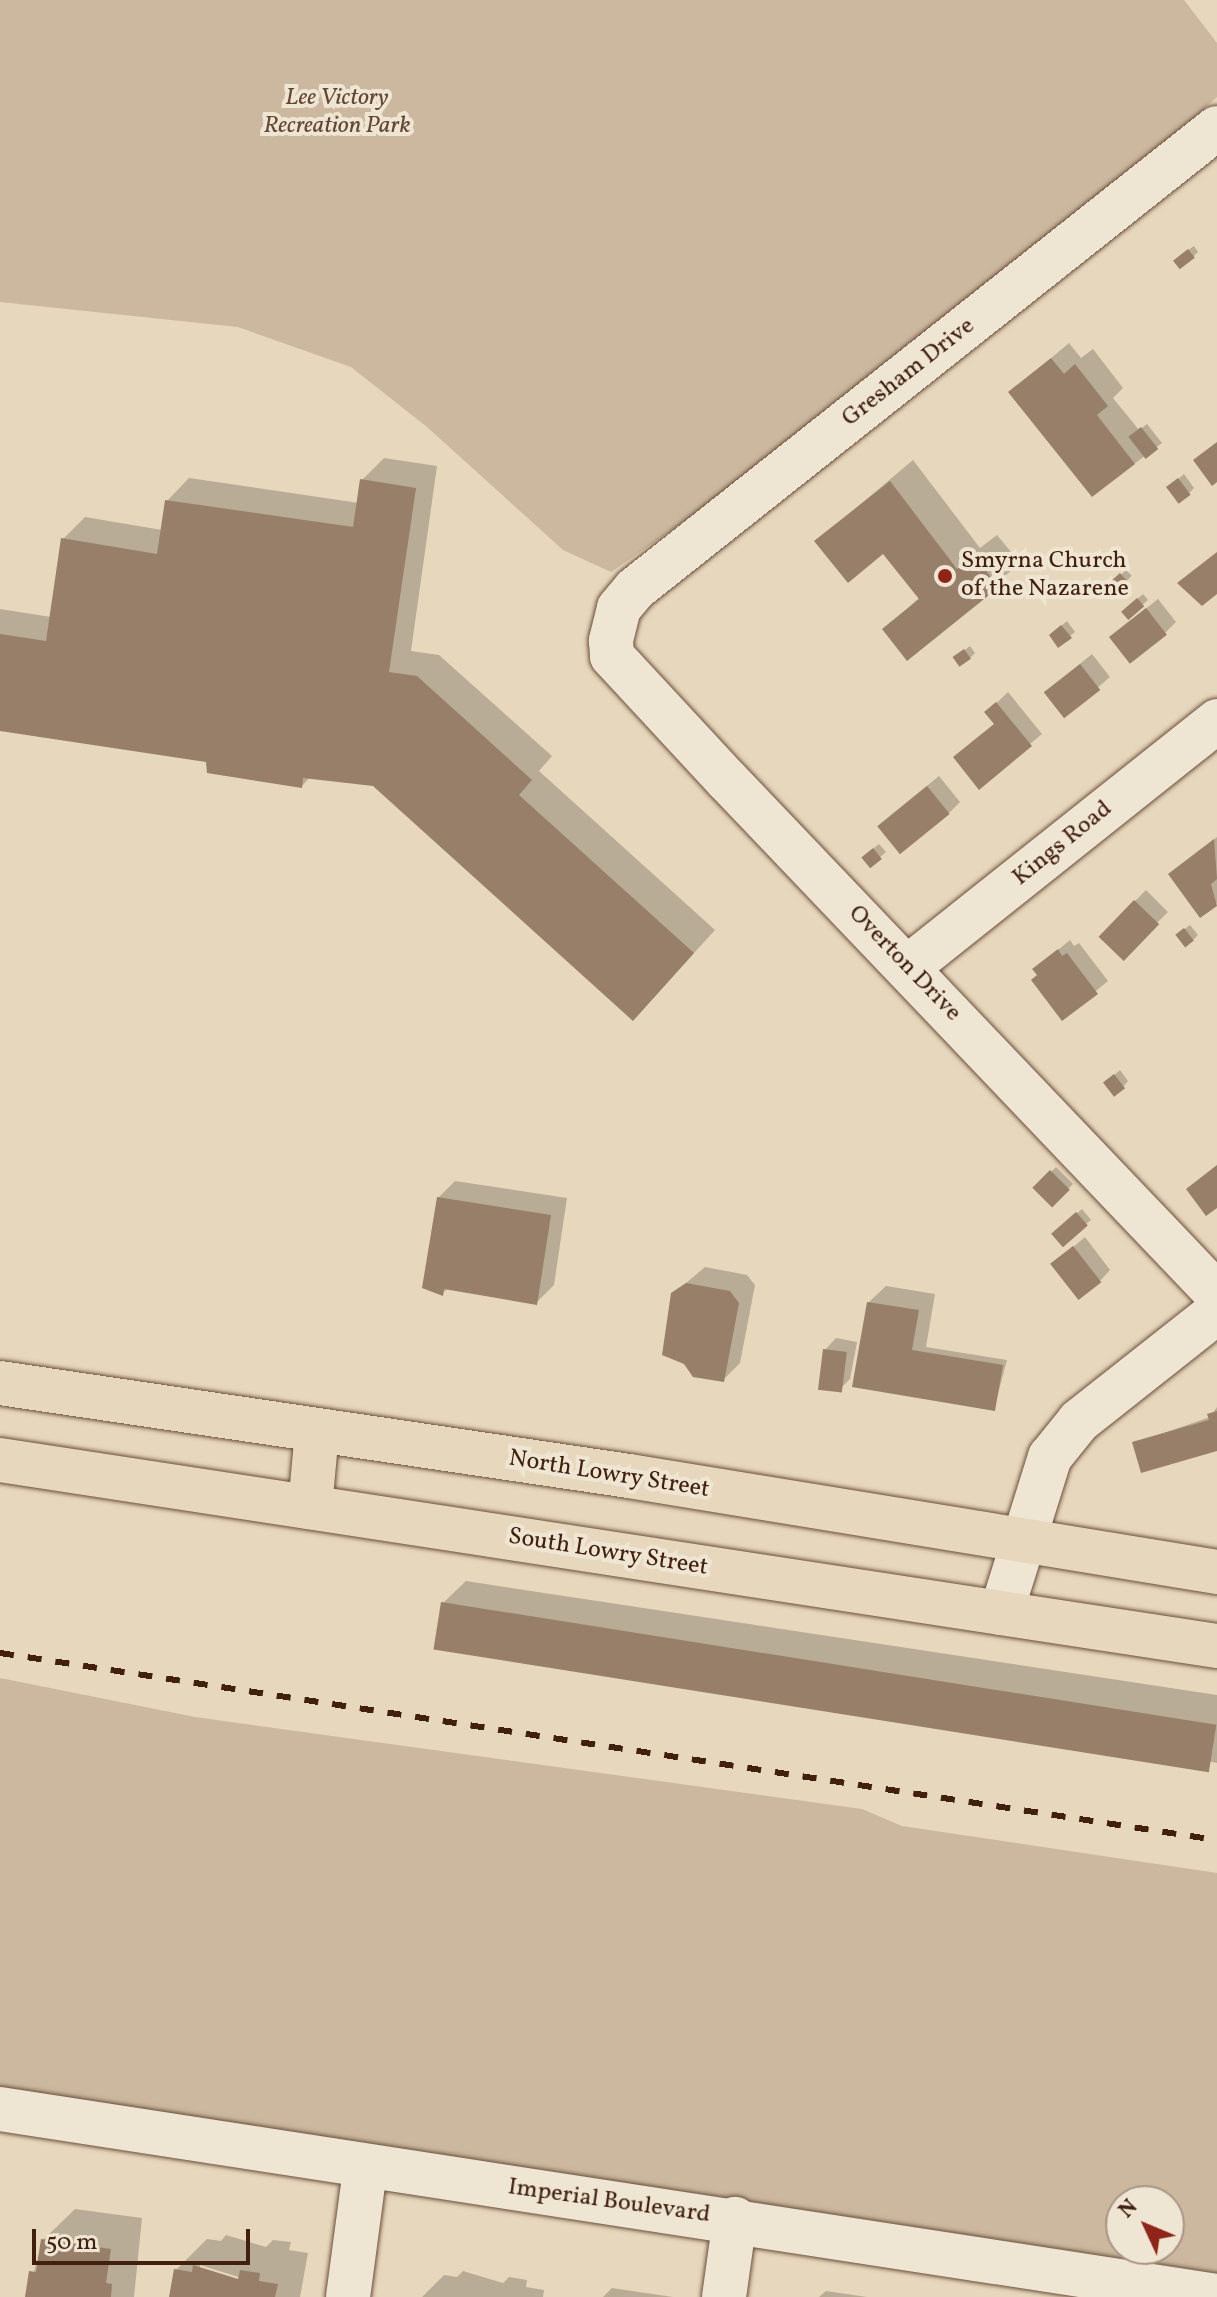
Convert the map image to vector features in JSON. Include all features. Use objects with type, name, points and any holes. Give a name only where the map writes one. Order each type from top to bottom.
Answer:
[{"type":"main road","name":"North Lowry Street","points":[[0,1383],[1217,1572]]},
{"type":"main road","points":[[310,1507],[317,1431]]},
{"type":"main road","name":"South Lowry Street","points":[[0,1460],[1217,1646]]},
{"type":"street","name":"Gresham Drive","points":[[611,626],[635,589],[666,563],[1217,128]]},
{"type":"street","name":"Overton Drive","points":[[611,626],[612,656],[1217,1294]]},
{"type":"street","name":"Kings Road","points":[[908,967],[1217,721]]},
{"type":"street","points":[[1001,1613],[1050,1457],[1062,1440],[1217,1312]]},
{"type":"street","name":"Imperial Boulevard","points":[[0,2109],[365,2169],[735,2219],[1217,2296]]},
{"type":"street","points":[[348,2297],[365,2169]]},
{"type":"street","points":[[724,2297],[735,2219]]},
{"type":"green space","name":"Lee Victory Recreation Park","points":[[0,0],[1184,0],[1217,43],[1217,97],[1135,171],[711,503],[611,572],[563,550],[427,427],[351,367],[238,327],[0,302]]},
{"type":"green space","points":[[0,1678],[195,1717],[862,1809],[902,1826],[1217,1873],[1217,2273],[1165,2265],[1185,2265],[1185,2185],[1105,2185],[1105,2256],[0,2087]]},
{"type":"building","points":[[1188,249],[1195,258],[1180,269],[1173,261]]},
{"type":"building","points":[[1051,358],[1064,374],[1075,364],[1108,406],[1097,415],[1135,464],[1092,497],[1008,392]]},
{"type":"building","points":[[1141,427],[1158,449],[1146,459],[1128,437]]},
{"type":"building","points":[[1217,442],[1217,482],[1212,486],[1193,460]]},
{"type":"building","points":[[1178,478],[1191,495],[1179,504],[1166,487]]},
{"type":"building","points":[[360,479],[416,488],[389,672],[417,676],[532,780],[519,795],[694,953],[633,1021],[373,786],[303,778],[302,788],[207,773],[206,762],[0,731],[0,634],[46,641],[61,538],[157,554],[165,500],[353,527]]},
{"type":"building","name":"Smyrna Church of the Nazarene","points":[[890,481],[957,569],[974,556],[999,587],[907,661],[882,629],[919,599],[883,554],[848,583],[814,541]]},
{"type":"building","points":[[1217,552],[1217,594],[1202,606],[1177,583]]},
{"type":"building","points":[[1120,573],[1128,582],[1115,593],[1107,584]]},
{"type":"building","points":[[1137,598],[1144,606],[1128,620],[1121,612]]},
{"type":"building","points":[[1146,608],[1167,635],[1130,664],[1109,637]]},
{"type":"building","points":[[1061,625],[1072,638],[1058,648],[1049,635]]},
{"type":"building","points":[[964,649],[971,659],[959,667],[953,657]]},
{"type":"building","points":[[1080,664],[1100,690],[1064,718],[1044,692]]},
{"type":"building","points":[[996,702],[1032,746],[979,790],[953,757],[994,724],[984,712]]},
{"type":"building","points":[[927,786],[950,814],[900,854],[877,826]]},
{"type":"building","points":[[1214,839],[1217,879],[1211,884],[1217,906],[1200,918],[1168,874]]},
{"type":"building","points":[[873,848],[882,859],[870,868],[861,857]]},
{"type":"building","points":[[1134,900],[1159,924],[1124,961],[1099,937]]},
{"type":"building","points":[[1184,928],[1194,941],[1185,947],[1175,935]]},
{"type":"building","points":[[1058,949],[1062,956],[1067,953],[1098,994],[1062,1021],[1031,980],[1037,975],[1032,969]]},
{"type":"building","points":[[1114,1074],[1125,1088],[1114,1097],[1103,1083]]},
{"type":"building","points":[[1217,1165],[1217,1208],[1206,1216],[1186,1189]]},
{"type":"building","points":[[1050,1170],[1070,1190],[1052,1207],[1032,1188]]},
{"type":"building","points":[[437,1197],[551,1215],[537,1305],[444,1289],[443,1296],[422,1288]]},
{"type":"building","points":[[1076,1212],[1088,1226],[1063,1247],[1051,1234]]},
{"type":"building","points":[[1073,1246],[1101,1282],[1078,1300],[1050,1264]]},
{"type":"building","points":[[686,1283],[730,1291],[739,1303],[724,1382],[693,1377],[684,1364],[662,1355],[671,1293]]},
{"type":"building","points":[[867,1302],[919,1310],[912,1350],[1003,1365],[995,1411],[852,1387]]},
{"type":"building","points":[[823,1349],[847,1352],[842,1393],[818,1390]]},
{"type":"building","points":[[1217,1411],[1217,1451],[1141,1473],[1132,1442],[1209,1420],[1207,1414]]},
{"type":"building","points":[[441,1602],[1216,1725],[1209,1772],[433,1649]]},
{"type":"building","points":[[41,2239],[111,2249],[106,2283],[112,2284],[111,2297],[25,2297],[29,2271],[36,2272]]},
{"type":"building","points":[[193,2265],[238,2279],[240,2270],[260,2273],[259,2281],[278,2284],[275,2297],[169,2297],[174,2269],[192,2272]]},
{"type":"railway","points":[[0,1653],[1217,1840]]},
{"type":"place","name":"Smyrna Church of the Nazarene","points":[[945,576]]}]
